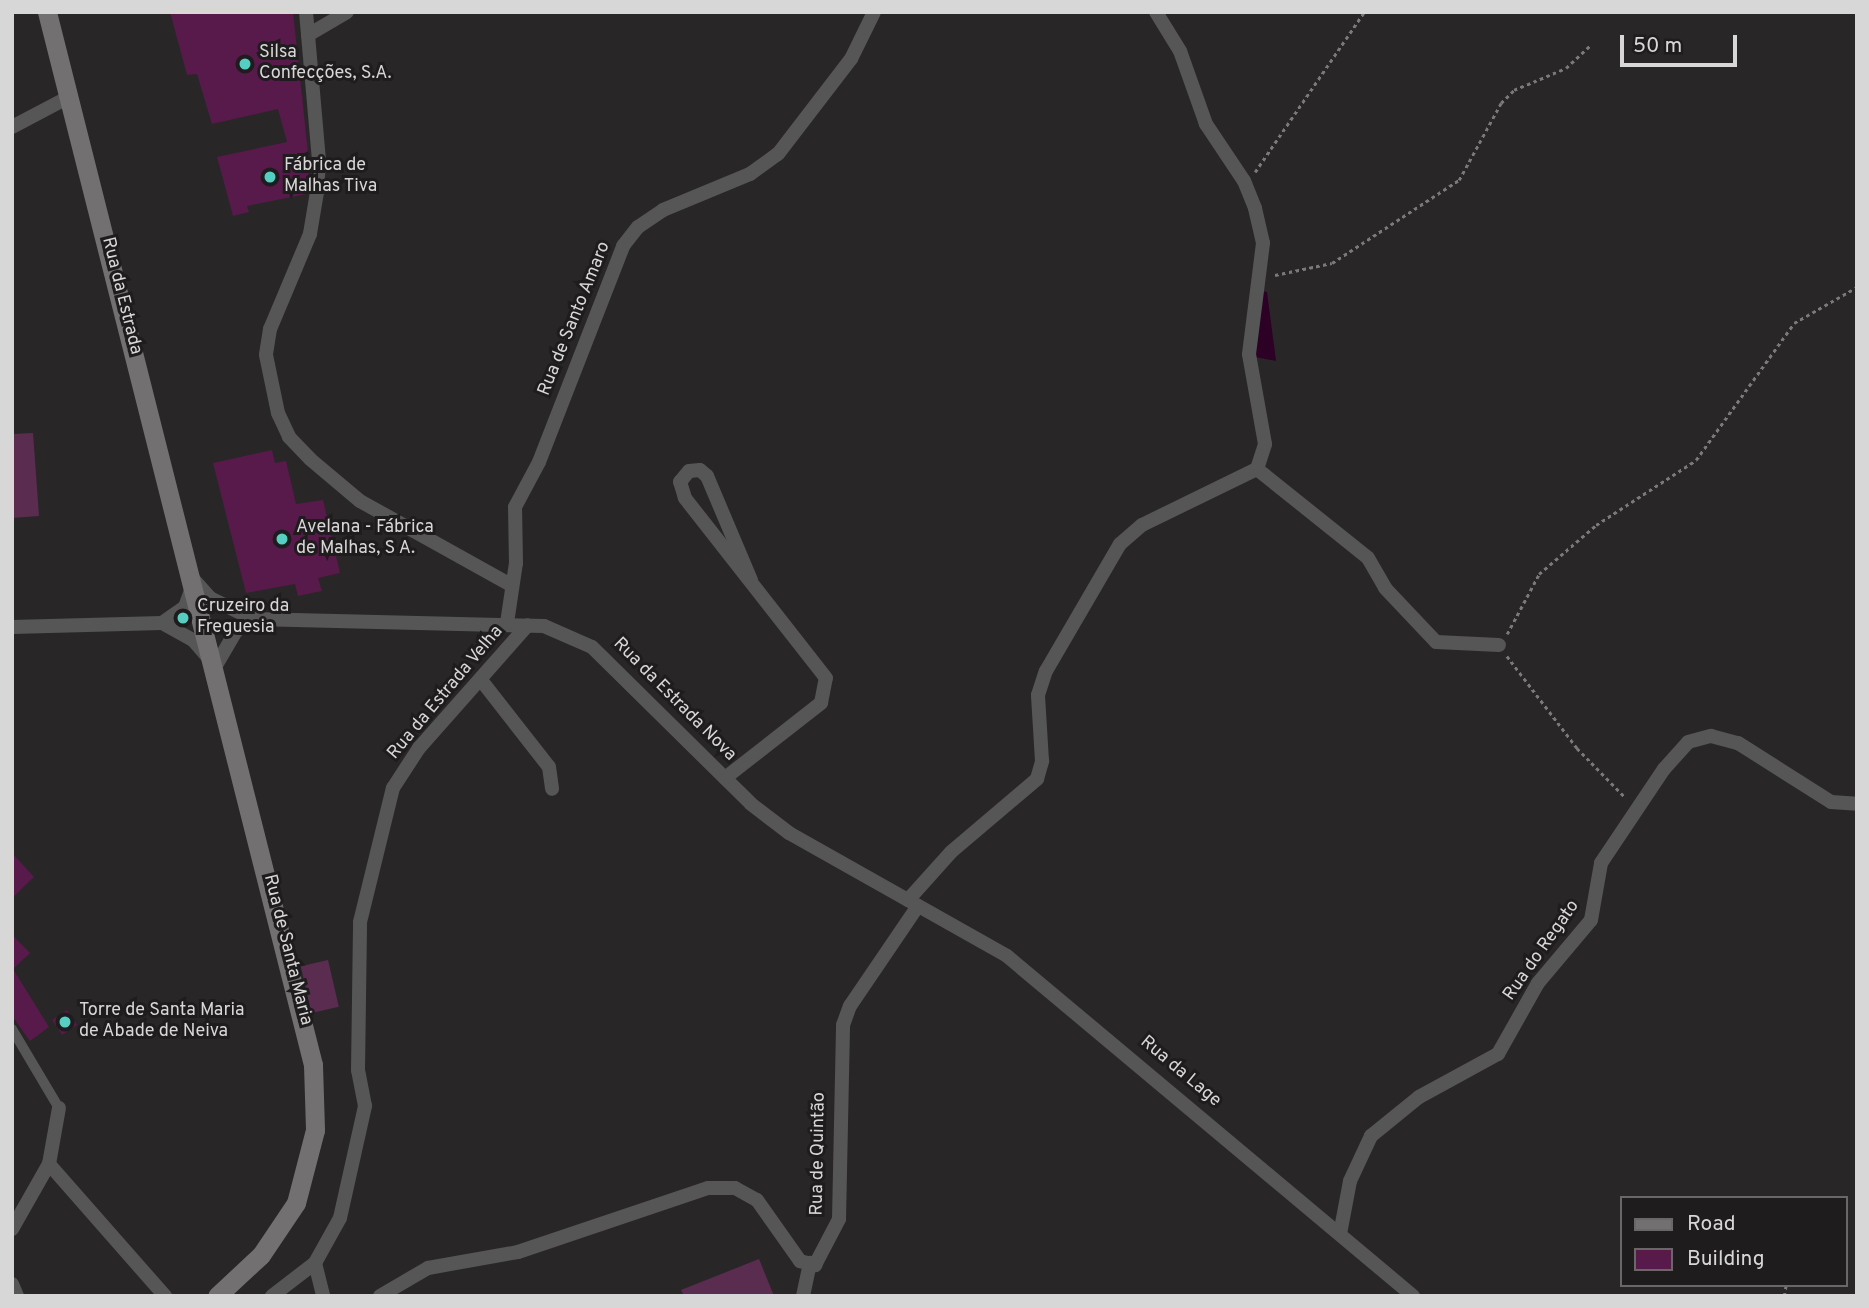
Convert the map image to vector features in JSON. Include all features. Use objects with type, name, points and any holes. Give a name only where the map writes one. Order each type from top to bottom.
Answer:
[{"type":"main road","name":"Rua da Estrada","points":[[47,12],[194,580]]},
{"type":"main road","name":"Rua de Santa Maria","points":[[194,580],[302,1007],[316,1098],[315,1130],[296,1203],[261,1255],[217,1296]]},
{"type":"street","points":[[306,12],[319,162],[316,208],[270,329],[266,355],[278,413],[303,451],[360,501],[511,585]]},
{"type":"street","points":[[308,35],[347,12]]},
{"type":"street","name":"Rua de Santo Amaro","points":[[507,623],[516,563],[515,507],[539,462],[623,246],[638,227],[663,211],[750,174],[778,153],[851,59],[874,12]]},
{"type":"street","points":[[1156,12],[1180,51],[1206,124],[1244,181],[1263,243],[1249,354],[1265,444],[1257,469],[1368,558],[1385,588],[1436,642],[1499,645]]},
{"type":"street","points":[[12,127],[69,97]]},
{"type":"street","name":"Rua de Quintão","points":[[810,1263],[815,1265],[828,1246],[839,1219],[843,1025],[850,1006],[913,903],[951,852],[1037,779],[1042,761],[1038,695],[1046,671],[1120,544],[1142,524],[1257,469]]},
{"type":"street","points":[[725,778],[821,703],[826,691],[826,678],[813,657],[751,580],[685,498],[680,482],[689,471],[700,470],[707,476],[751,580]]},
{"type":"street","points":[[162,623],[185,607],[194,580],[230,611],[253,619]]},
{"type":"street","points":[[12,627],[162,623],[193,639],[215,667],[236,631],[253,619]]},
{"type":"street","name":"Rua da Estrada Nova","points":[[253,619],[507,623],[569,634],[592,647],[725,778],[789,833],[913,903]]},
{"type":"street","name":"Rua da Estrada Velha","points":[[272,1296],[315,1264],[340,1219],[365,1106],[358,1057],[360,922],[393,789],[419,748],[528,625]]},
{"type":"street","points":[[481,680],[549,767],[552,789]]},
{"type":"street","name":"Rua do Regato","points":[[1340,1234],[1350,1181],[1371,1136],[1419,1097],[1498,1054],[1538,983],[1591,920],[1601,863],[1637,807],[1688,742],[1712,736],[1738,743],[1830,802],[1857,804]]},
{"type":"street","name":"Rua da Lage","points":[[913,903],[1007,956],[1047,985],[1413,1296]]},
{"type":"street","points":[[12,1029],[59,1108],[49,1164],[12,1228]]},
{"type":"street","points":[[49,1164],[165,1296]]},
{"type":"street","points":[[380,1296],[428,1268],[518,1252],[708,1188],[735,1188],[757,1200],[773,1218],[786,1244],[800,1261],[810,1263],[803,1296]]},
{"type":"street","points":[[315,1264],[323,1296]]},
{"type":"street","points":[[12,1284],[17,1296]]},
{"type":"path","points":[[1244,181],[1255,172],[1364,12]]},
{"type":"path","points":[[1258,274],[1303,273],[1332,263],[1444,191],[1467,171],[1501,103],[1514,90],[1566,68],[1590,47]]},
{"type":"path","points":[[1637,807],[1577,748],[1499,645],[1539,574],[1596,525],[1696,460],[1794,323],[1857,287]]},
{"type":"shaded area","points":[[1261,291],[1267,292],[1276,361],[1255,357]]},
{"type":"shaded area","points":[[33,433],[39,516],[12,518],[12,434]]},
{"type":"shaded area","points":[[328,960],[339,1007],[312,1013],[301,966]]},
{"type":"shaded area","points":[[759,1259],[774,1296],[684,1296],[681,1290]]},
{"type":"building","name":"Silsa Confecções, S.A.","points":[[170,12],[293,12],[309,162],[307,194],[247,206],[249,212],[233,216],[217,157],[287,142],[278,109],[212,124],[197,74],[187,75]]},
{"type":"building","name":"Avelana - Fábrica de Malhas, S A.","points":[[272,450],[275,463],[286,461],[296,504],[323,500],[340,573],[318,578],[322,591],[298,596],[295,584],[246,593],[213,463]]},
{"type":"building","points":[[12,853],[34,877],[12,898]]},
{"type":"building","points":[[12,935],[30,953],[13,969],[49,1027],[30,1041],[12,1016]]},
{"type":"building","name":"Torre de Santa Maria de Abade de Neiva","points":[[67,1010],[77,1025],[62,1035],[52,1020]]},
{"type":"place","name":"Silsa Confecções, S.A.","points":[[245,64]]},
{"type":"place","name":"Fábrica de Malhas Tiva","points":[[270,177]]},
{"type":"place","name":"Avelana - Fábrica de Malhas, S A.","points":[[282,539]]},
{"type":"place","name":"Cruzeiro da Freguesia","points":[[183,618]]},
{"type":"place","name":"Torre de Santa Maria de Abade de Neiva","points":[[65,1022]]}]
